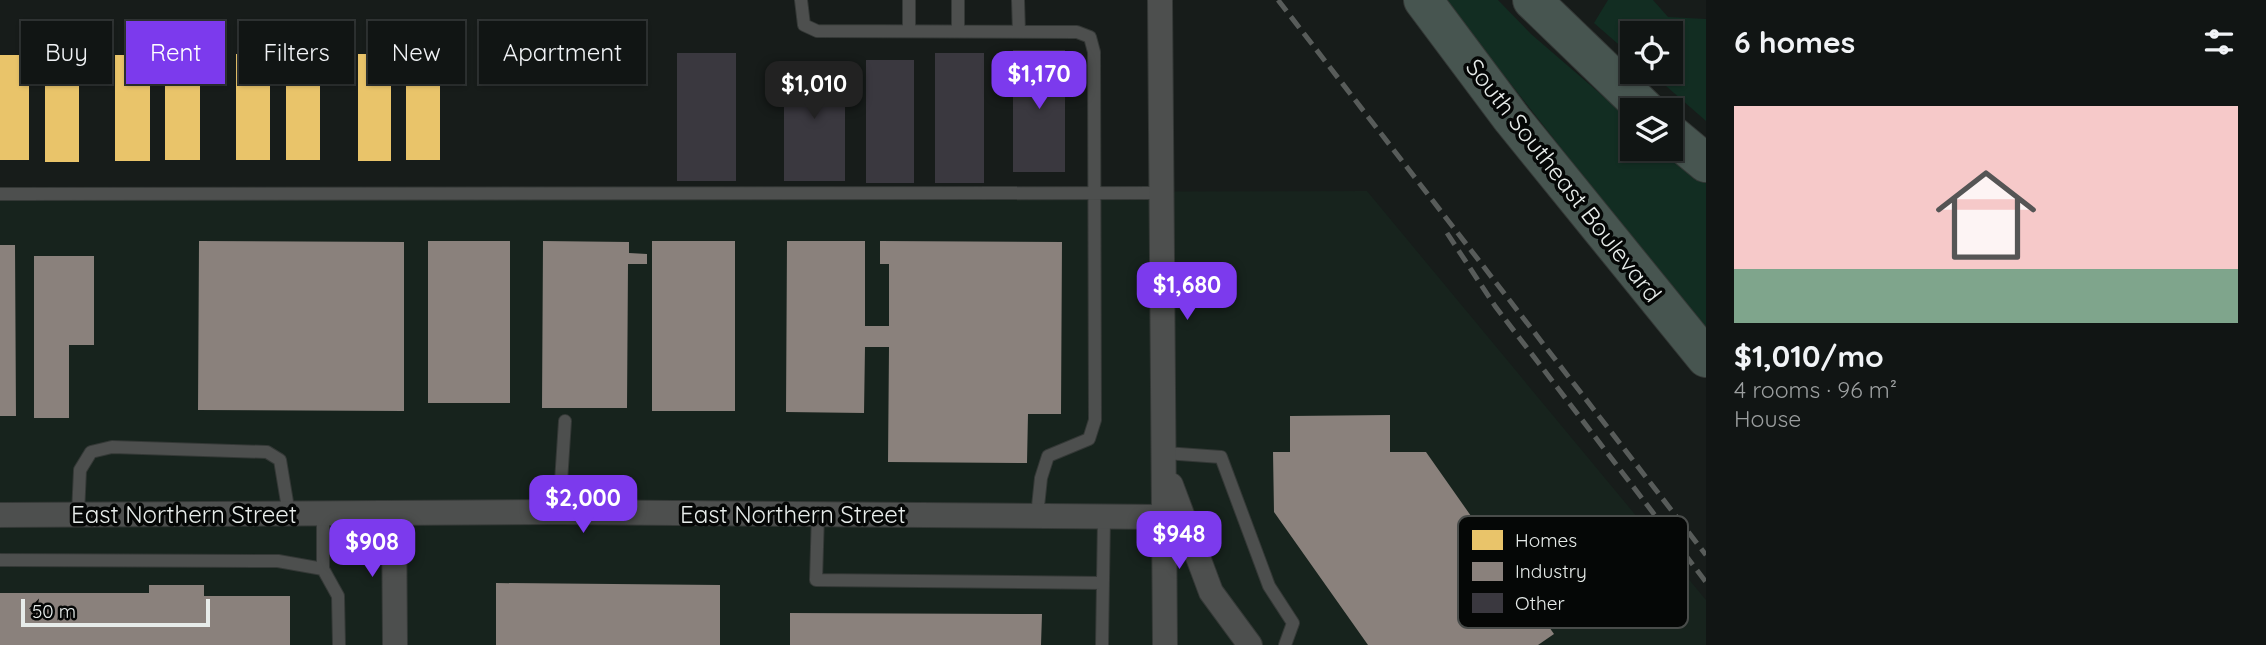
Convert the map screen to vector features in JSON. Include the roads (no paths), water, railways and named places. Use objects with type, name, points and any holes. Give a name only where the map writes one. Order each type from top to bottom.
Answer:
[{"type":"main road","name":"South Southeast Boulevard","points":[[1423,0],[1513,119],[1706,358]]},
{"type":"main road","points":[[1532,0],[1634,98]]},
{"type":"main road","points":[[1683,144],[1706,163]]},
{"type":"street","points":[[1160,0],[1165,645]]},
{"type":"street","points":[[1165,461],[1211,592],[1250,645]]},
{"type":"street","name":"East Northern Street","points":[[0,515],[559,512],[1165,517]]},
{"type":"street","points":[[394,513],[395,645]]},
{"type":"lane","points":[[801,0],[804,25],[817,31],[1077,32],[1090,37],[1094,52],[1095,420],[1089,439],[1048,456],[1041,478],[1037,516]]},
{"type":"lane","points":[[909,0],[909,31]]},
{"type":"lane","points":[[958,0],[958,32]]},
{"type":"lane","points":[[1018,0],[1019,32]]},
{"type":"lane","points":[[0,194],[1163,193]]},
{"type":"lane","points":[[559,512],[565,421]]},
{"type":"lane","points":[[78,514],[80,470],[91,452],[112,447],[267,452],[280,460],[289,513]]},
{"type":"lane","points":[[1165,461],[1221,457],[1269,586],[1293,623],[1285,645]]},
{"type":"lane","points":[[323,513],[323,569],[338,596],[339,645]]},
{"type":"lane","points":[[818,514],[816,580],[1103,583]]},
{"type":"lane","points":[[1102,645],[1104,517]]},
{"type":"lane","points":[[0,560],[278,561],[323,569]]},
{"type":"railway","points":[[1278,0],[1676,516]]},
{"type":"railway","points":[[1447,233],[1495,306],[1656,516]]},
{"type":"railway","points":[[1688,532],[1706,555]]},
{"type":"railway","points":[[1688,558],[1706,582]]}]
